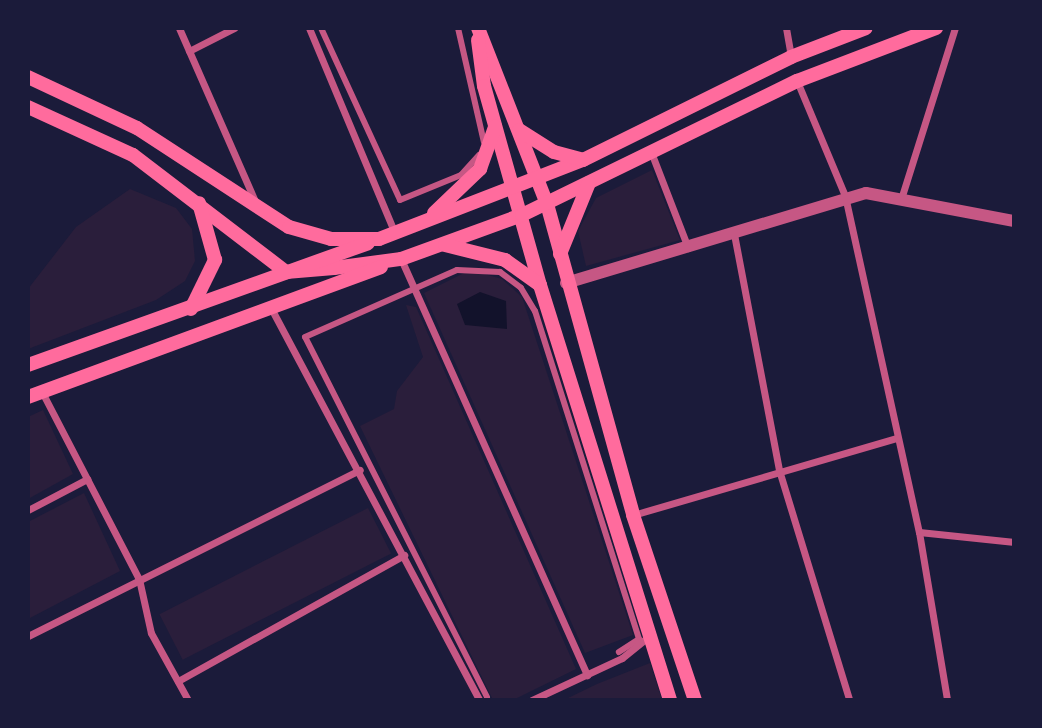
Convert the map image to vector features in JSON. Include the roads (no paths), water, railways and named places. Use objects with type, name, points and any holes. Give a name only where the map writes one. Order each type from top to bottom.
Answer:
[{"type":"main road","points":[[477,28],[496,125],[540,285],[668,700]]},
{"type":"main road","points":[[477,28],[547,204],[566,283],[633,515],[695,700]]},
{"type":"main road","points":[[28,364],[191,309],[538,179],[583,160],[791,57],[866,28]]},
{"type":"main road","points":[[35,395],[272,310],[522,215],[797,81],[936,28]]},
{"type":"main road","points":[[28,76],[137,128],[289,227],[331,239],[379,239]]},
{"type":"main road","points":[[28,107],[134,155],[199,202],[286,272],[401,259]]},
{"type":"main road","points":[[424,220],[473,179],[496,125]]},
{"type":"main road","points":[[519,130],[554,152],[583,160]]},
{"type":"main road","points":[[560,256],[589,183]]},
{"type":"main road","points":[[191,309],[215,260],[199,202]]},
{"type":"main road","points":[[444,245],[505,260],[540,285]]},
{"type":"street","points":[[179,28],[257,205]]},
{"type":"street","points":[[190,51],[234,28]]},
{"type":"street","points":[[309,28],[394,231]]},
{"type":"street","points":[[321,28],[400,200],[461,175],[483,147],[458,28]]},
{"type":"street","points":[[786,28],[791,57]]},
{"type":"street","points":[[901,199],[955,28]]},
{"type":"street","points":[[797,81],[845,196],[919,532],[947,700]]},
{"type":"street","points":[[651,152],[688,248]]},
{"type":"street","points":[[566,283],[734,234],[845,196],[901,199],[1014,221]]},
{"type":"street","points":[[734,234],[779,470],[849,699]]},
{"type":"street","points":[[401,259],[587,675]]},
{"type":"street","points":[[483,699],[305,337],[457,270],[486,267],[511,278],[530,301],[639,639],[619,652]]},
{"type":"street","points":[[272,310],[483,699]]},
{"type":"street","points":[[35,395],[87,479],[139,579],[151,634],[188,700]]},
{"type":"street","points":[[633,515],[779,470],[897,438]]},
{"type":"street","points":[[28,636],[360,470]]},
{"type":"street","points":[[28,510],[87,479]]},
{"type":"street","points":[[919,532],[1014,542]]},
{"type":"street","points":[[178,681],[404,555]]},
{"type":"street","points":[[531,700],[587,675],[648,636]]},
{"type":"street","points":[[653,659],[668,700]]}]
